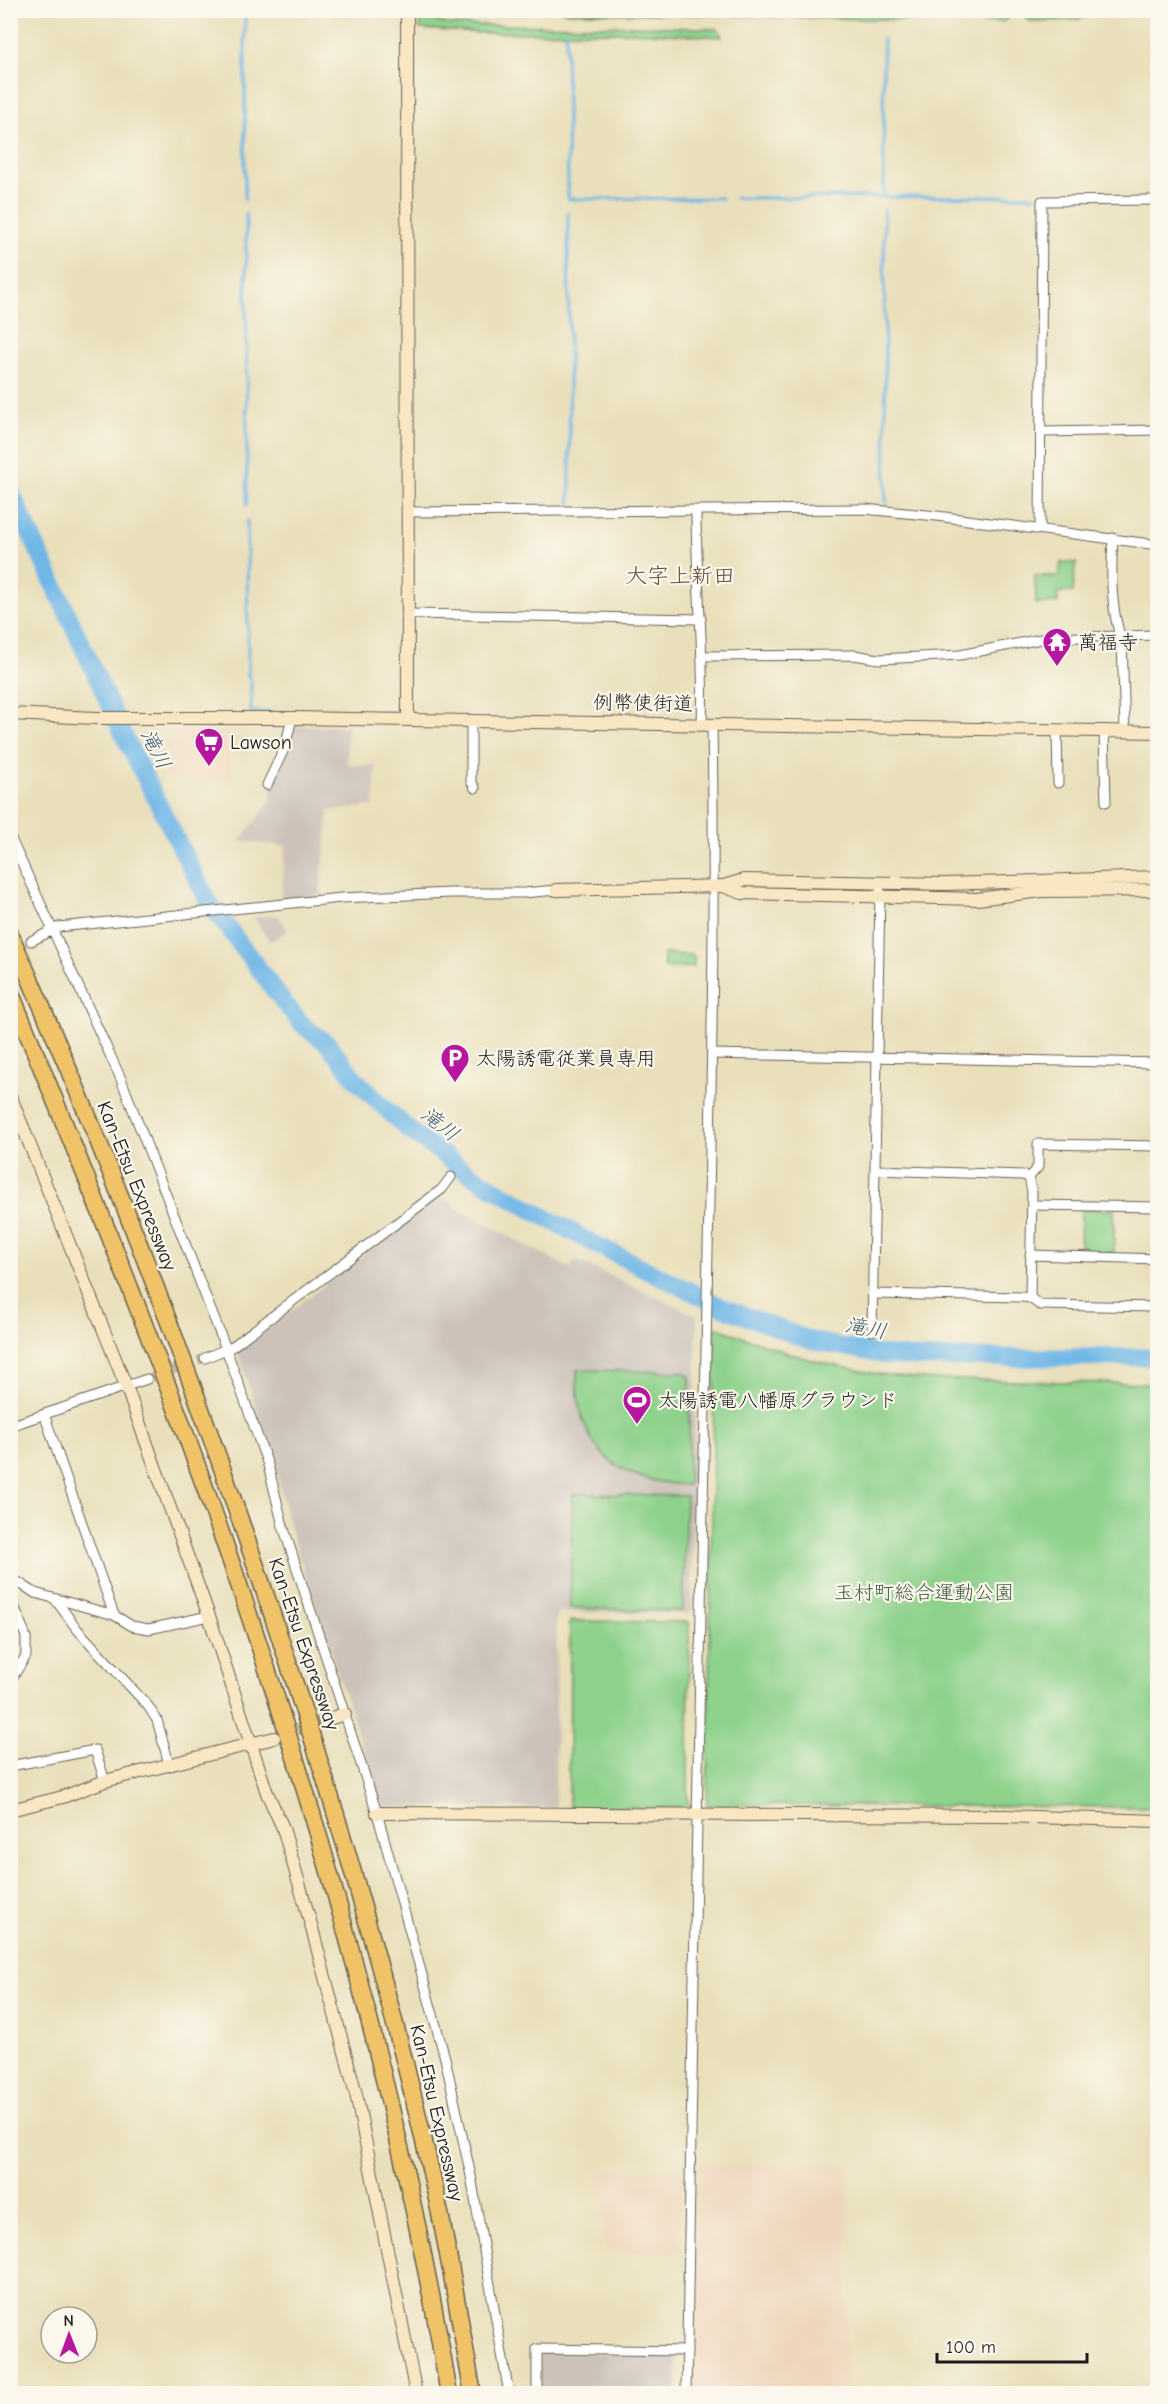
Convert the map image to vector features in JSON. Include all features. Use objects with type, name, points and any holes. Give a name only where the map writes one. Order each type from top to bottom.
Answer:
[{"type":"highway","name":"Kan-Etsu Expressway","points":[[10,934],[148,1268],[209,1431],[296,1682],[361,1895],[397,2028],[434,2184],[472,2394]]},
{"type":"highway","points":[[10,991],[121,1262],[187,1438],[262,1654],[309,1799],[351,1944],[411,2188],[449,2394]]},
{"type":"street","points":[[407,10],[408,720]]},
{"type":"street","points":[[1040,529],[1042,201],[1158,200]]},
{"type":"street","points":[[1041,432],[1158,430]]},
{"type":"street","points":[[408,512],[872,510],[1158,545]]},
{"type":"street","points":[[686,2394],[707,1282],[712,1054],[719,886],[696,565],[696,511]]},
{"type":"street","points":[[1113,538],[1111,568],[1116,627],[1122,641],[1125,731]]},
{"type":"street","points":[[407,614],[701,619]]},
{"type":"street","points":[[702,656],[854,655],[879,659],[960,655],[1046,638],[1078,639],[1120,635],[1158,635]]},
{"type":"street","name":"例幣使街道","points":[[10,714],[102,718],[471,720],[1158,732]]},
{"type":"street","points":[[267,785],[285,747],[292,718]]},
{"type":"street","points":[[471,720],[471,781],[475,788]]},
{"type":"street","points":[[1057,729],[1058,783]]},
{"type":"street","points":[[1104,730],[1106,802]]},
{"type":"street","points":[[10,837],[122,1078],[268,1465],[280,1518],[377,1813],[445,2058],[471,2176],[509,2394]]},
{"type":"street","points":[[31,941],[59,927],[345,898],[719,886],[744,880],[954,884],[1158,877]]},
{"type":"street","points":[[872,1331],[880,883]]},
{"type":"street","points":[[719,886],[742,893],[977,899],[1042,891],[1158,890]]},
{"type":"street","points":[[712,1054],[1158,1063]]},
{"type":"street","points":[[10,1095],[126,1386],[209,1616],[267,1793],[283,1828],[356,2094],[416,2394]]},
{"type":"street","points":[[10,1132],[25,1128]]},
{"type":"street","points":[[1029,1177],[1038,1167],[1038,1144],[1158,1146]]},
{"type":"street","points":[[876,1170],[1029,1177]]},
{"type":"street","points":[[205,1358],[234,1346],[442,1189],[451,1177]]},
{"type":"street","points":[[1029,1177],[1032,1184],[1030,1298]]},
{"type":"street","points":[[1032,1205],[1158,1207]]},
{"type":"street","points":[[1030,1255],[1158,1258]]},
{"type":"street","points":[[873,1294],[1030,1298],[1040,1305],[1158,1307]]},
{"type":"street","points":[[10,1426],[147,1379]]},
{"type":"street","points":[[44,1414],[114,1615]]},
{"type":"street","points":[[10,1577],[34,1593],[114,1615],[132,1626],[149,1629],[209,1616]]},
{"type":"street","points":[[10,1595],[26,1637],[26,1656],[10,1681]]},
{"type":"street","points":[[55,1599],[77,1629],[148,1706],[157,1720],[169,1764]]},
{"type":"street","points":[[326,1720],[345,1714]]},
{"type":"street","points":[[10,1810],[63,1797],[105,1781],[274,1738]]},
{"type":"street","points":[[10,1766],[94,1750],[105,1781]]},
{"type":"street","points":[[377,1813],[1003,1816],[1158,1821]]},
{"type":"street","points":[[537,2394],[537,2349],[687,2351]]},
{"type":"shaded area","points":[[294,726],[347,726],[347,762],[353,765],[376,765],[374,806],[329,811],[320,896],[281,899],[286,846],[240,841],[270,802],[272,789],[270,785]]},
{"type":"shaded area","points":[[169,728],[229,728],[230,782],[173,779],[168,775],[166,771],[168,769]]},
{"type":"shaded area","points":[[278,915],[288,930],[270,942],[253,917]]},
{"type":"shaded area","points":[[438,1198],[444,1198],[463,1212],[567,1267],[571,1268],[576,1260],[697,1316],[691,1614],[557,1612],[555,1808],[382,1806],[289,1525],[273,1456],[237,1352]]},
{"type":"shaded area","points":[[698,2165],[846,2165],[849,2168],[846,2393],[691,2393]]},
{"type":"shaded area","points":[[681,2168],[680,2252],[606,2253],[598,2171]]},
{"type":"shaded area","points":[[539,2352],[677,2356],[676,2393],[539,2393]]},
{"type":"green space","points":[[1012,10],[1012,15],[1002,22],[568,13],[562,11]]},
{"type":"green space","points":[[1025,10],[1111,11],[1074,20],[1030,21],[1025,17]]},
{"type":"green space","points":[[420,11],[429,11],[438,22],[453,25],[718,29],[722,37],[630,32],[482,33],[420,29]]},
{"type":"green space","points":[[1061,562],[1076,563],[1073,592],[1057,593],[1058,603],[1036,604],[1035,576],[1059,576]]},
{"type":"green space","points":[[664,954],[691,955],[694,957],[694,967],[664,968]]},
{"type":"green space","points":[[1081,1209],[1114,1210],[1114,1253],[1080,1252]]},
{"type":"green space","name":"玉村町総合運動公園","points":[[715,1327],[791,1354],[878,1374],[925,1379],[1157,1384],[1157,1807],[707,1805]]},
{"type":"green space","name":"太陽誘電八幡原グラウンド","points":[[577,1370],[683,1372],[690,1377],[688,1485],[639,1476],[619,1467],[604,1455],[591,1439],[583,1420],[578,1397]]},
{"type":"green space","points":[[573,1494],[686,1496],[683,1611],[570,1608]]},
{"type":"green space","points":[[570,1621],[689,1622],[688,1805],[683,1808],[569,1807]]},
{"type":"waterway","points":[[245,10],[245,200]]},
{"type":"waterway","points":[[566,31],[568,199],[721,198]]},
{"type":"waterway","points":[[883,39],[884,197]]},
{"type":"waterway","points":[[735,198],[1035,196]]},
{"type":"waterway","points":[[1048,196],[1076,196]]},
{"type":"waterway","points":[[884,211],[886,505]]},
{"type":"waterway","points":[[568,213],[570,506]]},
{"type":"waterway","points":[[246,214],[247,505]]},
{"type":"waterway","name":"滝川","points":[[10,490],[126,740],[208,901],[284,1003],[305,1027],[328,1044],[357,1081],[410,1131],[493,1188],[583,1238],[722,1307],[809,1340],[883,1355],[919,1358],[1158,1357]]},
{"type":"waterway","points":[[247,521],[248,676],[251,681],[251,712],[273,712]]},
{"type":"waterway","points":[[307,712],[399,713]]},
{"type":"tunnel","points":[[147,1379],[205,1358]]},
{"type":"tunnel","points":[[280,1736],[325,1720]]},
{"type":"place","name":"萬福寺","points":[[1057,668]]},
{"type":"place","name":"Lawson","points":[[209,768]]},
{"type":"place","name":"太陽誘電従業員専用","points":[[455,1084]]},
{"type":"place","name":"太陽誘電八幡原グラウンド","points":[[637,1426]]},
{"type":"district","name":"大字上新田","points":[[680,576]]}]
